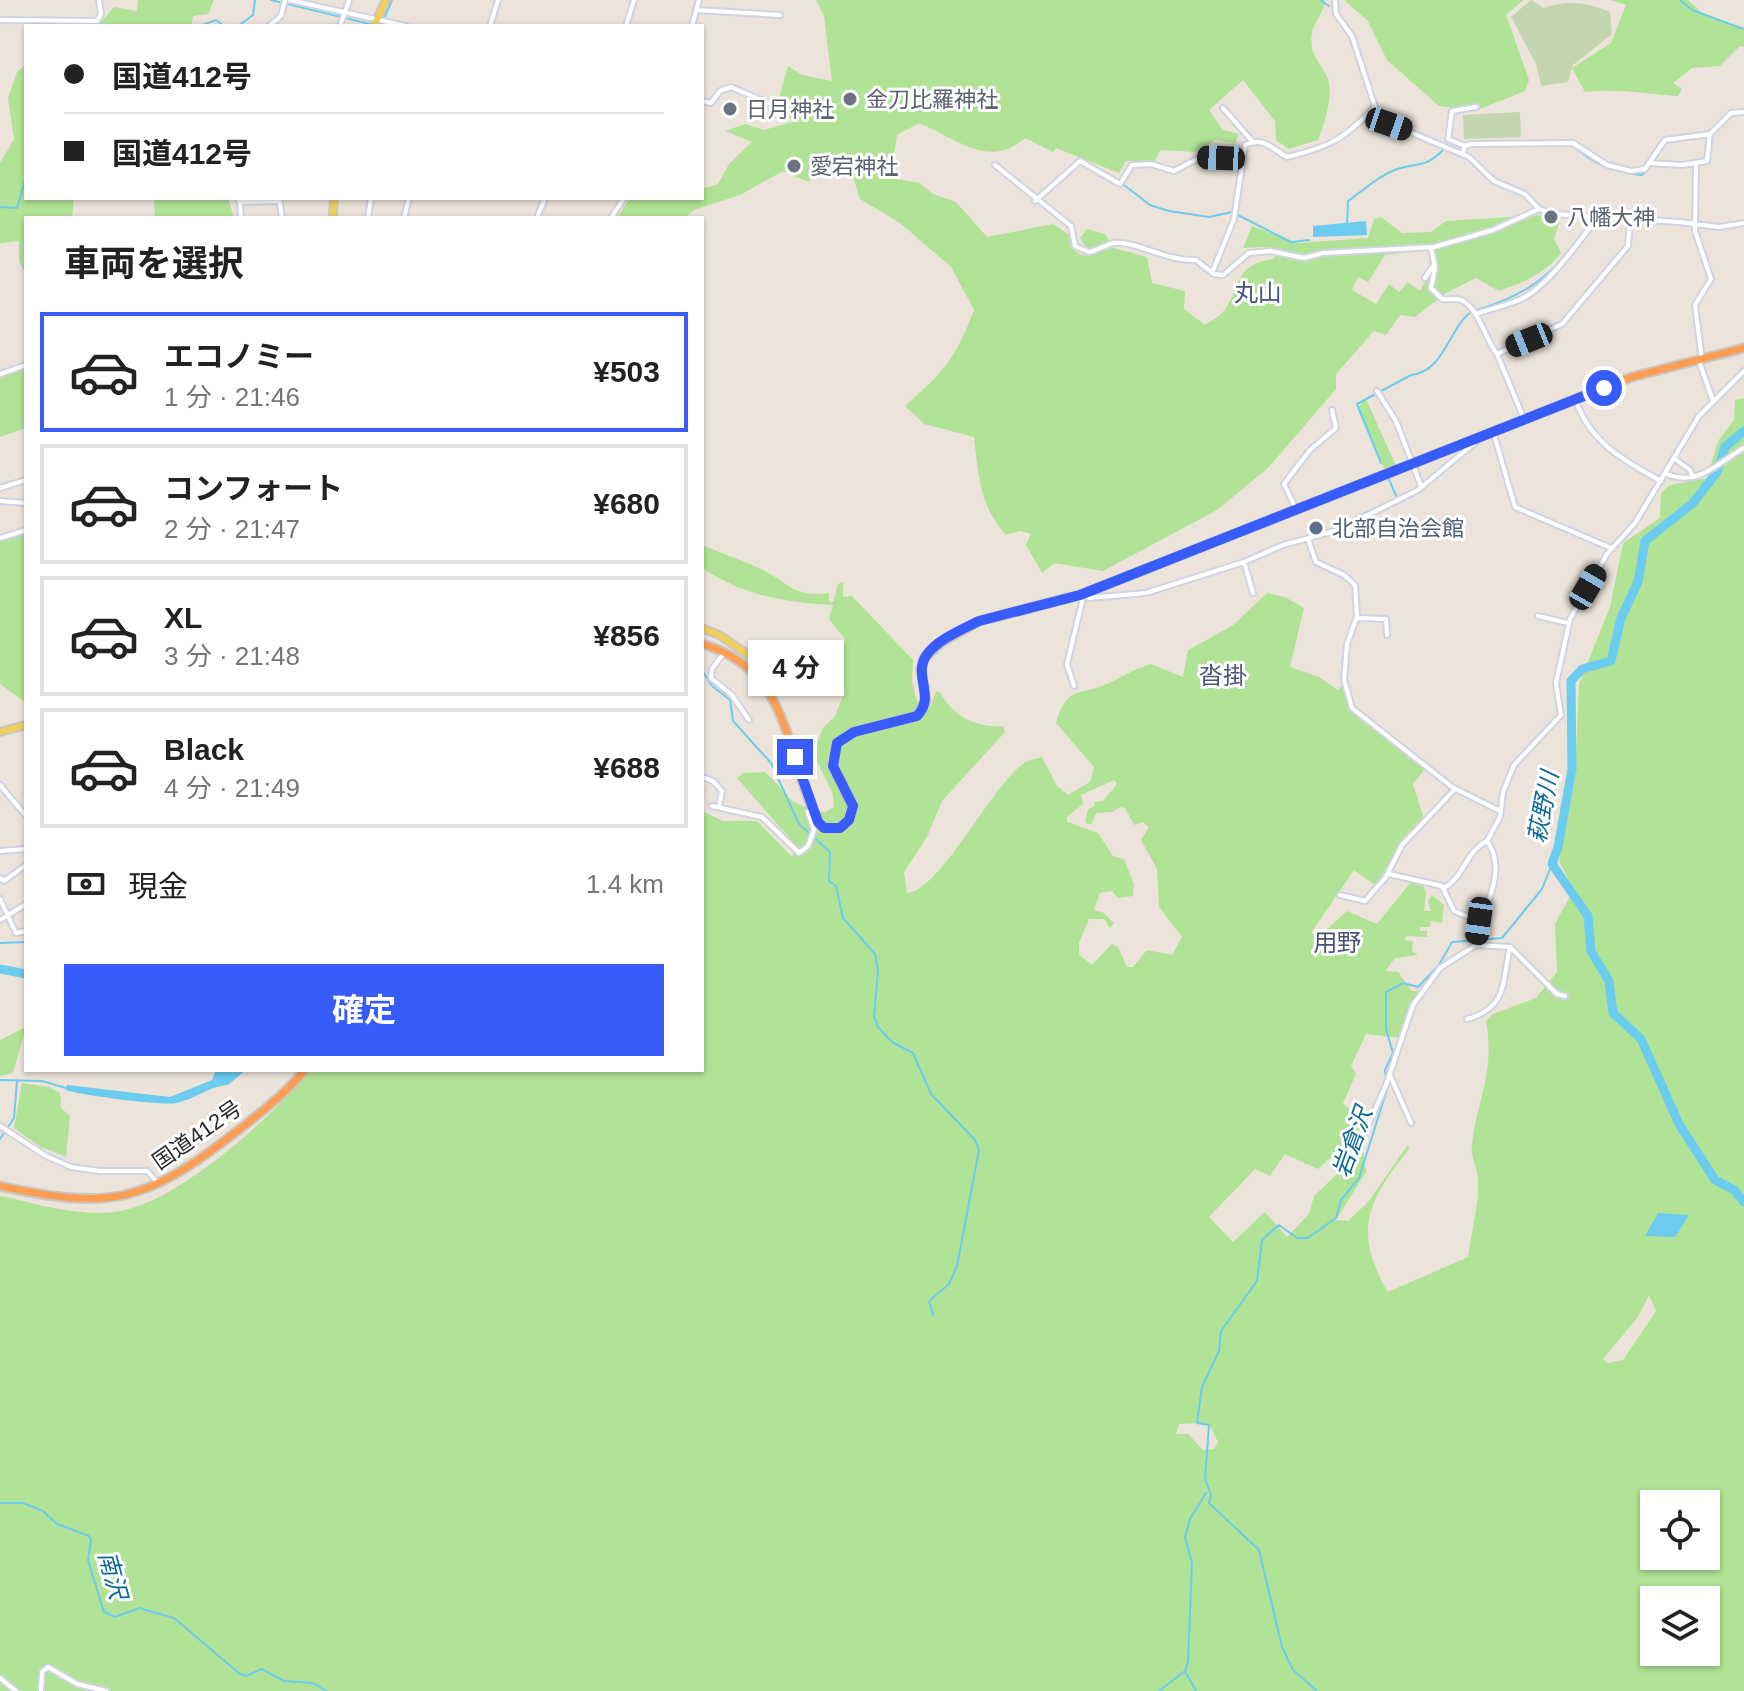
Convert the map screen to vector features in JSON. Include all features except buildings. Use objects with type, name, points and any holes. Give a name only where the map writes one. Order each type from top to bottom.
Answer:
[{"type":"highway","points":[[704,645],[724,652],[750,669],[766,686],[779,710],[810,815],[821,826],[840,828],[849,820],[852,801],[835,773],[834,749],[847,734],[911,720],[922,712],[926,696],[921,669],[929,652],[979,621],[1080,595],[1644,373],[1744,348]]},
{"type":"highway","name":"国道412号","points":[[0,1186],[88,1201],[127,1196],[159,1185],[267,1108],[303,1072]]},
{"type":"main road","points":[[375,24],[386,0]]},
{"type":"main road","points":[[704,629],[721,636],[768,669],[770,674],[766,686]]},
{"type":"main road","points":[[0,732],[24,726]]},
{"type":"street","points":[[0,20],[97,21],[101,14],[99,0]]},
{"type":"street","points":[[341,24],[349,0]]},
{"type":"street","points":[[491,24],[498,0]]},
{"type":"street","points":[[627,24],[634,0]]},
{"type":"street","points":[[692,24],[699,0]]},
{"type":"street","points":[[1335,0],[1336,14],[1352,36],[1374,108],[1383,122],[1441,146],[1464,150],[1573,143],[1585,154],[1613,168],[1639,171],[1652,163],[1665,140],[1710,136]]},
{"type":"street","points":[[271,24],[281,16],[286,2],[399,24]]},
{"type":"street","points":[[696,10],[780,15]]},
{"type":"street","points":[[704,101],[711,103],[720,91],[731,87],[775,106]]},
{"type":"street","points":[[1476,107],[1452,111],[1446,133],[1448,139],[1464,150],[1494,181],[1530,197],[1539,209],[1553,214],[1695,226],[1744,223]]},
{"type":"street","points":[[1223,108],[1252,141]]},
{"type":"street","points":[[1212,273],[1234,219],[1243,147],[1252,141],[1274,145],[1287,157],[1307,153],[1345,137],[1374,108]]},
{"type":"street","points":[[1652,163],[1696,164],[1709,159],[1710,136],[1731,113],[1744,112]]},
{"type":"street","points":[[1242,127],[1247,123]]},
{"type":"street","points":[[1035,201],[1080,161],[1120,184],[1132,165],[1151,164],[1174,171],[1201,157],[1241,158]]},
{"type":"street","points":[[1696,164],[1695,226],[1701,257],[1711,279],[1694,310],[1701,360],[1713,401]]},
{"type":"street","points":[[995,165],[1035,201],[1071,226],[1075,246],[1089,252],[1113,243],[1123,244],[1177,261],[1196,260],[1212,273],[1228,274],[1249,253],[1304,258],[1323,253],[1431,247],[1493,230],[1539,209]]},
{"type":"street","points":[[239,200],[279,200]]},
{"type":"street","points":[[1476,314],[1524,298],[1557,271],[1565,256],[1577,246],[1598,216]]},
{"type":"street","points":[[1497,354],[1562,324],[1628,246],[1630,219]]},
{"type":"street","points":[[1431,247],[1434,265],[1430,283],[1438,296],[1462,300],[1476,314],[1484,337],[1497,354],[1524,419]]},
{"type":"street","points":[[1425,278],[1434,265]]},
{"type":"street","points":[[0,374],[24,366]]},
{"type":"street","points":[[1443,888],[1460,875],[1470,853],[1487,841],[1498,820],[1514,765],[1561,715],[1556,683],[1568,623],[1611,548],[1631,530],[1699,416],[1744,371]]},
{"type":"street","points":[[1378,392],[1396,421],[1421,486]]},
{"type":"street","points":[[1576,399],[1589,421],[1589,428],[1605,448],[1661,481]]},
{"type":"street","points":[[1296,509],[1284,484],[1310,450],[1336,428],[1332,410]]},
{"type":"street","points":[[1493,431],[1515,507],[1611,548]]},
{"type":"street","points":[[1080,595],[1089,598],[1146,593],[1244,562],[1283,545],[1349,526],[1421,486],[1482,436]]},
{"type":"street","points":[[1666,474],[1686,480],[1726,463],[1744,448]]},
{"type":"street","points":[[1675,459],[1690,470],[1693,477]]},
{"type":"street","points":[[0,488],[24,481]]},
{"type":"street","points":[[0,501],[24,503]]},
{"type":"street","points":[[0,538],[24,531]]},
{"type":"street","points":[[1308,539],[1319,565],[1355,584],[1357,618],[1347,644],[1344,674],[1352,708],[1455,789],[1499,810]]},
{"type":"street","points":[[1244,562],[1253,593]]},
{"type":"street","points":[[1074,686],[1067,664],[1082,602],[1080,595]]},
{"type":"street","points":[[1538,616],[1568,623]]},
{"type":"street","points":[[1357,618],[1386,619],[1387,635]]},
{"type":"street","points":[[707,685],[724,652]]},
{"type":"street","points":[[710,678],[731,694],[749,720]]},
{"type":"street","points":[[726,699],[731,694]]},
{"type":"street","points":[[704,778],[713,781],[722,791],[719,808]]},
{"type":"street","points":[[0,785],[24,814]]},
{"type":"street","points":[[1340,895],[1363,902],[1389,873],[1402,845],[1455,789]]},
{"type":"street","points":[[712,806],[762,817],[796,853],[805,849],[811,838],[810,815]]},
{"type":"street","points":[[1477,942],[1479,921],[1496,880],[1495,855],[1487,841]]},
{"type":"street","points":[[0,851],[24,849]]},
{"type":"street","points":[[0,878],[4,881],[24,866]]},
{"type":"street","points":[[1389,873],[1443,888],[1454,911],[1479,921]]},
{"type":"street","points":[[0,899],[16,933],[24,931]]},
{"type":"street","points":[[0,920],[24,905]]},
{"type":"street","points":[[1360,1143],[1386,1085],[1409,1014],[1428,981],[1440,968],[1477,942],[1510,947],[1557,994],[1565,996]]},
{"type":"street","points":[[1467,1019],[1499,998],[1507,981],[1505,970],[1510,947]]},
{"type":"street","points":[[1389,1075],[1411,1123]]},
{"type":"street","points":[[0,1126],[62,1164],[94,1171],[147,1171],[159,1185]]},
{"type":"street","points":[[41,1691],[42,1672],[48,1667],[77,1684],[106,1691]]},
{"type":"street","points":[[0,1678],[16,1691]]},
{"type":"green space","points":[[138,0],[214,0],[208,14],[193,16],[191,24],[100,24],[114,7],[137,11]]},
{"type":"green space","points":[[816,0],[1325,0],[1311,40],[1330,90],[1327,113],[1318,140],[1289,149],[1276,140],[1275,121],[1243,80],[1209,110],[1223,130],[1239,134],[1235,143],[1216,140],[1194,152],[1160,150],[1155,161],[1126,161],[1119,173],[1056,148],[1053,152],[1025,138],[1012,147],[998,151],[972,148],[919,123],[897,135],[890,178],[920,183],[933,194],[956,202],[987,237],[1053,224],[1068,234],[1071,248],[1082,256],[1087,248],[1080,238],[1087,229],[1105,234],[1114,248],[1147,257],[1152,283],[1185,291],[1184,309],[1205,325],[1220,315],[1239,280],[1250,267],[1274,259],[1276,252],[1265,247],[1243,248],[1252,226],[1298,243],[1368,238],[1374,219],[1381,217],[1402,233],[1431,232],[1446,221],[1542,215],[1560,221],[1554,239],[1561,253],[1533,277],[1517,284],[1499,291],[1476,278],[1446,293],[1415,317],[1400,315],[1386,335],[1374,331],[1336,374],[1336,389],[1269,467],[1217,510],[1103,571],[1054,563],[1042,573],[1026,545],[1031,534],[1020,531],[1006,535],[991,513],[982,489],[974,437],[924,424],[905,406],[947,364],[974,310],[951,267],[900,223],[860,199],[850,167],[826,164],[808,182],[783,171],[740,195],[694,210],[686,216],[618,216],[629,200],[704,200],[704,188],[718,184],[729,164],[752,142],[725,131],[745,124],[764,130],[792,122],[779,98],[788,66],[802,75],[832,81],[824,16]],"holes":[[[1429,250],[1433,268],[1420,291],[1408,282],[1399,292],[1389,284],[1376,304],[1352,290],[1358,277],[1368,282],[1385,255]]]},
{"type":"green space","points":[[1344,0],[1523,0],[1506,15],[1529,80],[1525,91],[1477,110],[1439,106],[1387,60],[1368,21]]},
{"type":"green space","points":[[1531,0],[1544,8],[1577,3],[1610,12],[1612,34],[1573,65],[1568,82],[1541,86],[1536,64],[1511,17]]},
{"type":"green space","points":[[1611,0],[1688,0],[1703,14],[1744,29],[1744,47],[1740,46],[1720,66],[1692,68],[1673,83],[1682,89],[1678,96],[1620,91],[1585,92],[1572,68],[1611,43],[1626,5]]},
{"type":"green space","points":[[24,66],[24,200],[74,200],[72,216],[24,216],[24,271],[19,261],[19,241],[0,243],[0,163],[14,139],[8,98],[17,72]]},
{"type":"green space","points":[[1520,112],[1521,137],[1464,139],[1463,115]]},
{"type":"green space","points":[[154,200],[229,200],[233,216],[155,216]]},
{"type":"green space","points":[[24,361],[24,429],[0,437],[0,375],[12,374]]},
{"type":"green space","points":[[1744,398],[1744,1691],[0,1691],[0,1196],[91,1213],[121,1211],[145,1204],[171,1191],[224,1154],[274,1110],[309,1072],[704,1072],[704,812],[723,821],[757,821],[791,856],[799,849],[737,778],[743,773],[765,772],[802,806],[825,812],[834,807],[833,794],[814,755],[822,729],[835,716],[845,691],[836,664],[845,639],[829,619],[833,605],[781,600],[733,585],[704,569],[704,546],[761,569],[799,591],[829,593],[829,602],[833,602],[838,584],[843,582],[843,597],[852,596],[913,660],[912,682],[917,701],[931,706],[936,691],[940,692],[951,708],[966,719],[983,725],[1003,726],[1005,732],[942,801],[927,837],[904,872],[907,893],[921,887],[935,874],[996,793],[1026,762],[1042,757],[1057,786],[1068,795],[1090,782],[1094,767],[1056,723],[1071,696],[1151,664],[1183,677],[1188,650],[1232,626],[1267,593],[1285,597],[1304,608],[1290,667],[1319,677],[1338,690],[1342,685],[1350,709],[1425,769],[1413,784],[1424,819],[1401,843],[1376,886],[1354,870],[1311,933],[1317,938],[1347,911],[1377,924],[1411,882],[1421,881],[1426,892],[1424,911],[1431,911],[1428,901],[1432,895],[1444,905],[1442,923],[1431,921],[1430,927],[1420,927],[1420,931],[1427,931],[1427,937],[1406,936],[1404,940],[1413,941],[1412,951],[1418,955],[1395,958],[1385,971],[1398,972],[1412,991],[1422,991],[1408,1012],[1401,1038],[1366,1034],[1351,1066],[1356,1074],[1343,1103],[1362,1123],[1358,1133],[1318,1169],[1285,1154],[1270,1176],[1255,1169],[1209,1217],[1233,1242],[1265,1212],[1287,1237],[1309,1214],[1314,1196],[1363,1149],[1366,1172],[1336,1220],[1348,1221],[1369,1201],[1407,1146],[1410,1148],[1384,1184],[1370,1217],[1370,1251],[1388,1292],[1468,1257],[1478,1190],[1472,1144],[1487,1070],[1486,1021],[1493,1014],[1536,998],[1557,972],[1555,924],[1574,889],[1559,861],[1575,779],[1579,684],[1610,607],[1623,543],[1660,518],[1661,493],[1670,485],[1707,478],[1718,441],[1734,420],[1735,400]],"holes":[[[1114,780],[1117,784],[1103,801],[1094,802],[1095,806],[1088,809],[1085,821],[1092,824],[1096,813],[1113,812],[1120,807],[1125,808],[1134,825],[1143,822],[1149,827],[1141,840],[1157,869],[1159,907],[1182,937],[1172,955],[1147,950],[1133,967],[1127,967],[1118,947],[1112,944],[1092,965],[1079,955],[1079,943],[1089,919],[1104,919],[1110,928],[1114,923],[1104,913],[1094,910],[1100,893],[1112,891],[1118,898],[1133,896],[1134,884],[1124,859],[1113,856],[1098,833],[1067,822],[1067,817],[1083,804],[1081,795]],[[1649,1295],[1656,1311],[1623,1360],[1607,1363],[1603,1359],[1638,1317]],[[1179,1424],[1209,1424],[1218,1442],[1214,1449],[1203,1450],[1188,1434],[1176,1434]]]},
{"type":"green space","points":[[1366,399],[1396,466],[1385,470],[1357,408]]},
{"type":"green space","points":[[24,535],[24,702],[0,684],[0,542]]},
{"type":"green space","points":[[24,1028],[13,1073],[0,1076],[0,1040]]},
{"type":"green space","points":[[22,1083],[49,1087],[60,1093],[61,1108],[70,1116],[66,1157],[39,1146],[14,1128]]},
{"type":"water","points":[[1366,221],[1367,235],[1313,237],[1313,226]]},
{"type":"water","points":[[215,1072],[244,1072],[228,1085],[176,1103],[121,1100],[66,1090],[67,1085],[170,1097],[212,1080]]},
{"type":"water","points":[[1658,1213],[1689,1215],[1675,1237],[1645,1236]]},
{"type":"waterway","points":[[241,24],[253,15],[255,0]]},
{"type":"waterway","points":[[271,0],[370,24]]},
{"type":"waterway","points":[[385,16],[392,0]]},
{"type":"waterway","points":[[1320,0],[1329,6]]},
{"type":"waterway","points":[[1680,0],[1692,10],[1744,29]]},
{"type":"waterway","points":[[205,24],[216,20],[221,24]]},
{"type":"waterway","points":[[1480,146],[1575,146],[1589,158],[1606,166],[1642,175],[1652,165]]},
{"type":"waterway","points":[[1347,224],[1348,201],[1384,175],[1426,163],[1443,150]]},
{"type":"waterway","points":[[0,207],[17,208],[24,184]]},
{"type":"waterway","points":[[1124,185],[1150,205],[1169,211],[1209,217],[1232,212],[1291,242],[1309,240]]},
{"type":"waterway","points":[[1477,310],[1509,298],[1535,283],[1558,263],[1579,237]]},
{"type":"waterway","points":[[1381,463],[1357,404],[1431,366],[1471,312]]},
{"type":"waterway","name":"萩野川","points":[[1744,431],[1725,447],[1717,472],[1693,503],[1645,541],[1638,582],[1621,618],[1611,661],[1582,669],[1571,681],[1572,769],[1552,864],[1588,916],[1591,951],[1609,981],[1613,1013],[1641,1039],[1679,1124],[1715,1180],[1734,1190],[1744,1202]]},
{"type":"waterway","points":[[1388,477],[1397,498]]},
{"type":"waterway","points":[[1324,532],[1391,501]]},
{"type":"waterway","points":[[704,673],[712,686],[730,700],[733,721],[771,763],[799,824],[830,852],[829,881],[836,886],[843,918],[875,954],[878,971],[874,1016],[878,1027],[892,1042],[913,1053],[931,1094],[975,1140],[979,1150],[957,1266],[949,1284],[929,1301],[933,1315]]},
{"type":"waterway","name":"岩倉沢","points":[[1386,1078],[1385,1070],[1393,1053],[1386,1029],[1386,992],[1403,983],[1418,987],[1439,965],[1452,942],[1502,938],[1542,889],[1552,864]]},
{"type":"waterway","points":[[0,943],[24,942]]},
{"type":"waterway","points":[[0,969],[24,974]]},
{"type":"waterway","points":[[0,1080],[42,1081],[66,1088]]},
{"type":"waterway","name":"南沢","points":[[0,1139],[14,1118],[17,1081]]},
{"type":"waterway","name":"岩倉沢","points":[[1317,1691],[1293,1670],[1282,1647],[1259,1550],[1209,1503],[1211,1495],[1205,1479],[1209,1425],[1197,1423],[1202,1387],[1219,1351],[1221,1331],[1257,1281],[1262,1240],[1279,1225],[1297,1238],[1308,1238],[1336,1218],[1341,1200],[1359,1178],[1389,1083]]},
{"type":"waterway","points":[[1159,1691],[1185,1671],[1188,1662],[1192,1563],[1185,1537],[1190,1519],[1206,1493]]},
{"type":"waterway","name":"南沢","points":[[0,1503],[23,1503],[43,1511],[57,1524],[89,1536],[88,1560],[104,1612],[115,1617],[139,1608],[174,1618],[240,1674],[246,1676],[262,1669],[284,1681],[313,1683],[326,1691]]},
{"type":"waterway","points":[[1185,1671],[1196,1691]]},
{"type":"place","name":"金刀比羅神社","points":[[850,99]]},
{"type":"place","name":"日月神社","points":[[730,109]]},
{"type":"place","name":"愛宕神社","points":[[794,166]]},
{"type":"place","name":"八幡大神","points":[[1551,217]]},
{"type":"place","name":"北部自治会館","points":[[1316,528]]},
{"type":"district","name":"丸山","points":[[1258,292]]},
{"type":"district","name":"沓掛","points":[[1223,675]]},
{"type":"district","name":"用野","points":[[1337,942]]},
{"type":"route","points":[[795,757],[818,822],[824,828],[840,828],[852,815],[853,806],[833,766],[837,743],[847,734],[911,720],[922,712],[926,701],[921,669],[924,658],[962,630],[1005,613],[1105,586],[1604,388]]}]
